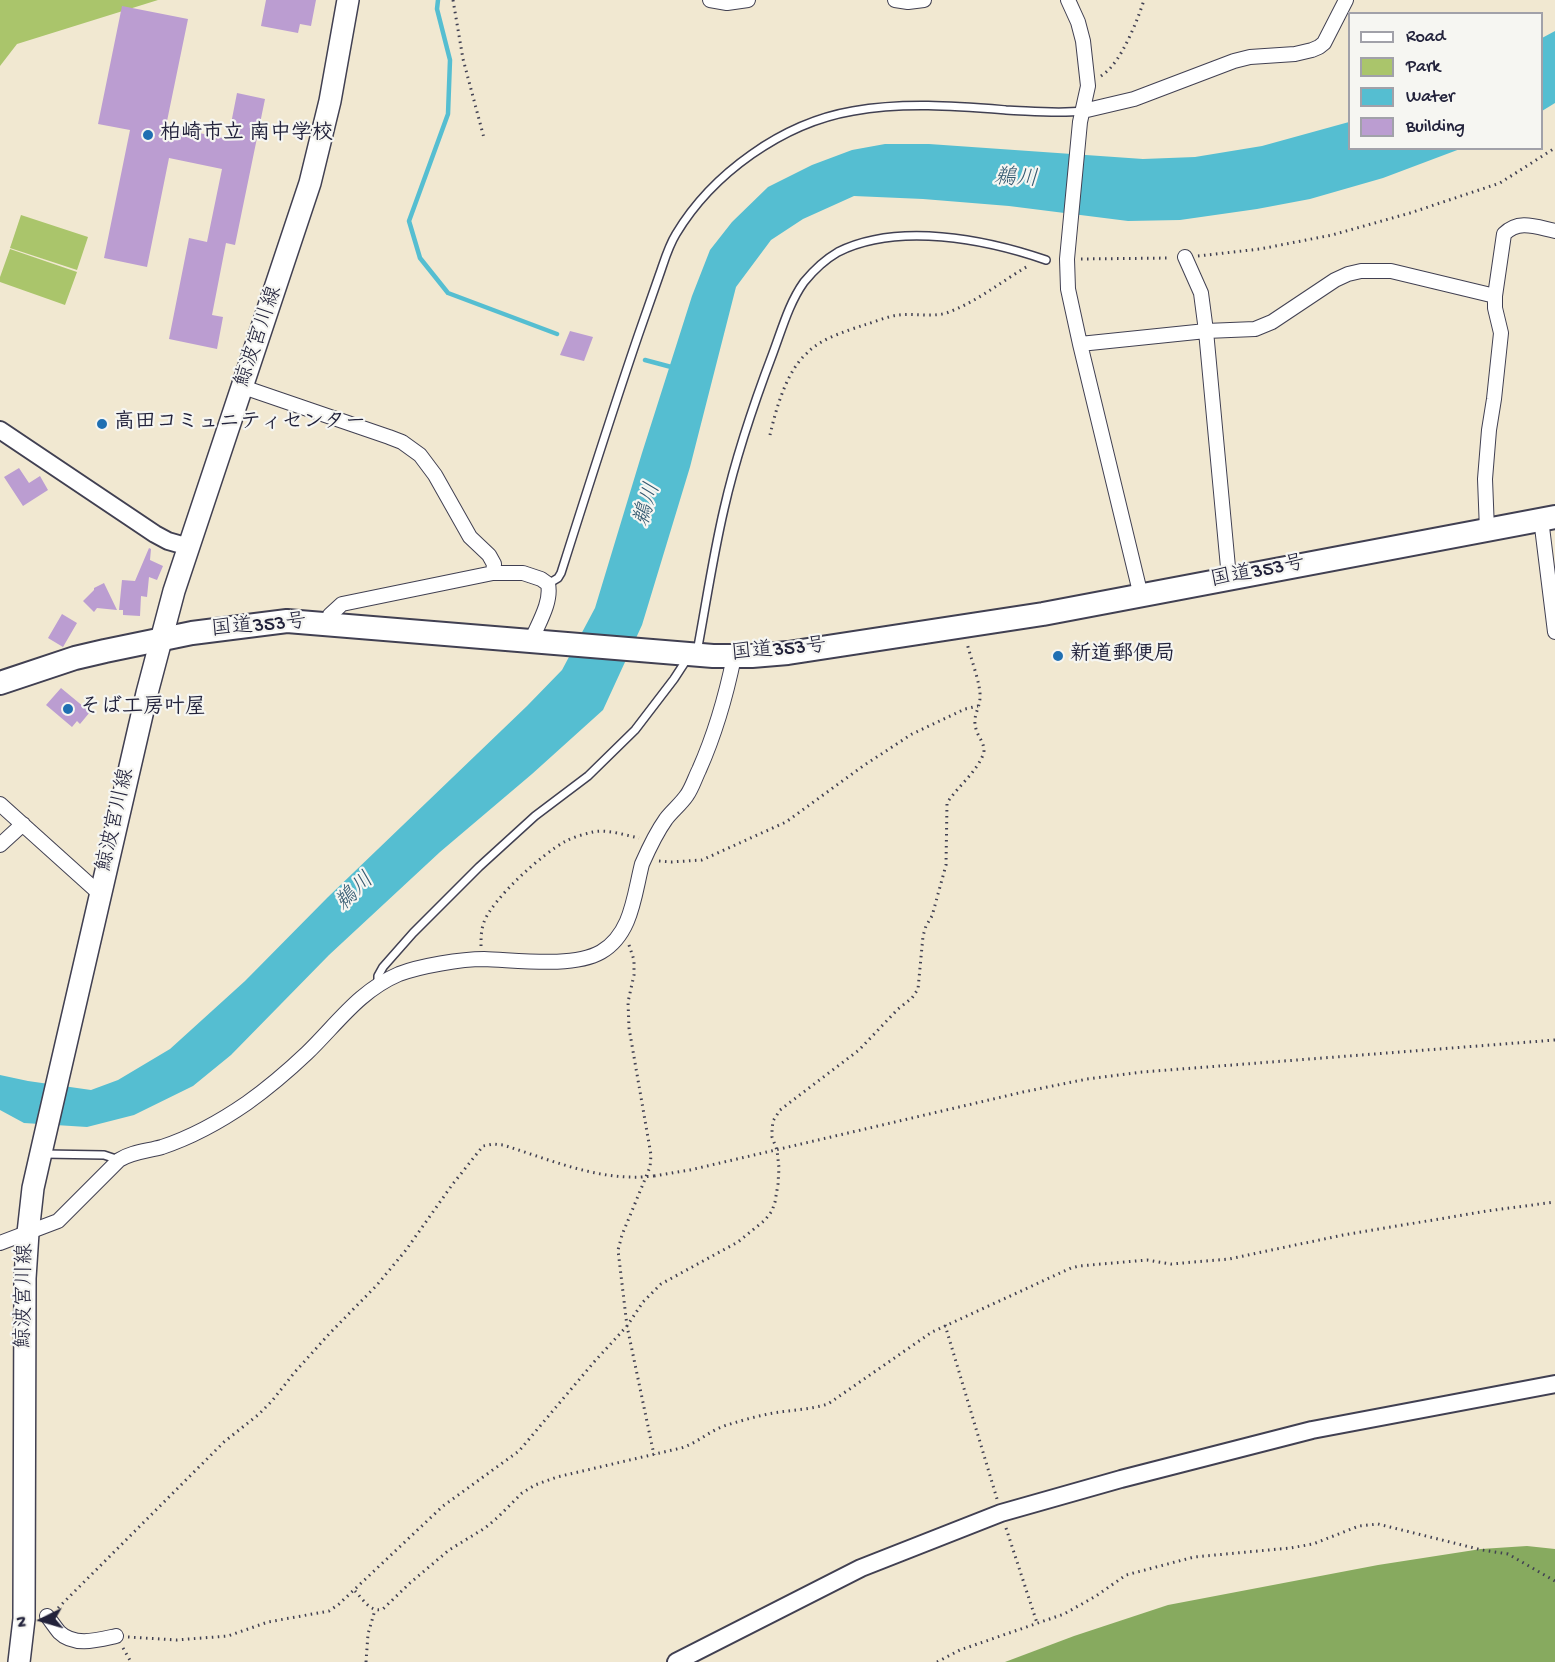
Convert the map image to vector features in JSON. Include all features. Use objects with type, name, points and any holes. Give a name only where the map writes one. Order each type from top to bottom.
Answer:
[{"type":"highway","name":"国道353号","points":[[0,683],[75,658],[160,639],[267,622],[287,621],[734,657],[788,653],[1043,614],[1548,518]]},
{"type":"main road","name":"鯨波宮川線","points":[[20,1662],[24,1619],[24,1323],[27,1233],[33,1188],[160,639],[310,183],[330,101],[348,0]]},
{"type":"street","points":[[710,0],[727,3],[748,0]]},
{"type":"street","points":[[895,0],[908,2],[924,0]]},
{"type":"street","points":[[1068,0],[1078,21],[1083,41],[1088,86],[1082,117],[1068,253],[1068,289],[1141,596]]},
{"type":"street","points":[[1082,117],[1234,61],[1312,50],[1324,43],[1346,0]]},
{"type":"street","points":[[1487,530],[1486,459],[1501,333],[1495,308],[1495,296],[1504,234],[1516,225],[1555,231]]},
{"type":"street","points":[[1185,257],[1201,293],[1229,579]]},
{"type":"street","points":[[1080,344],[1263,327],[1335,280],[1361,271],[1391,271],[1495,296]]},
{"type":"street","points":[[243,387],[389,437],[402,442],[420,455],[435,475],[470,537],[489,555],[494,564],[494,573]]},
{"type":"street","points":[[0,430],[137,522],[168,541],[189,547]]},
{"type":"street","points":[[1548,518],[1555,632]]},
{"type":"street","points":[[328,623],[330,615],[342,604],[494,573],[523,573],[548,584],[549,590],[536,641]]},
{"type":"street","points":[[0,1244],[58,1221],[125,1156],[163,1146],[188,1136],[218,1122],[247,1103],[298,1061],[361,997],[399,974],[423,967],[481,959],[545,961],[585,958],[603,951],[623,931],[642,864],[652,841],[667,818],[687,796],[715,729],[728,687],[734,657]]},
{"type":"street","points":[[0,804],[100,894]]},
{"type":"street","points":[[0,845],[23,825]]},
{"type":"street","points":[[676,1662],[861,1568],[1001,1513],[1121,1479],[1312,1430],[1555,1384]]},
{"type":"street","points":[[47,1616],[66,1638],[90,1641],[116,1636]]},
{"type":"lane","points":[[548,584],[558,578],[561,573],[620,388],[674,237],[699,201],[738,164],[760,149],[803,126],[826,117],[883,106],[918,104],[1055,113],[1082,117]]},
{"type":"lane","points":[[378,985],[378,976],[383,968],[413,933],[479,867],[535,816],[588,776],[635,730],[690,654],[736,463],[758,392],[794,299],[805,282],[837,253],[877,238],[914,234],[993,244],[1046,260]]},
{"type":"lane","points":[[42,1149],[48,1155],[104,1155],[119,1160]]},
{"type":"path","points":[[453,0],[463,59],[484,138]]},
{"type":"path","points":[[1088,86],[1112,67],[1138,18],[1144,0]]},
{"type":"path","points":[[1068,253],[1147,259],[1185,257],[1260,249],[1332,235],[1410,213],[1500,183],[1555,148]]},
{"type":"path","points":[[770,435],[777,405],[793,372],[807,352],[824,341],[846,331],[897,315],[948,313],[981,297],[1027,267],[1046,260]]},
{"type":"path","points":[[116,1636],[176,1640],[228,1636],[268,1622],[329,1611],[355,1591],[443,1506],[519,1450],[661,1284],[738,1242],[765,1220],[775,1202],[779,1168],[772,1130],[773,1121],[780,1110],[859,1050],[898,1009],[912,998],[918,989],[923,936],[932,916],[946,865],[947,803],[973,772],[985,749],[976,729],[975,719],[981,695],[962,627]]},
{"type":"path","points":[[645,857],[671,862],[702,860],[786,822],[862,766],[912,734],[965,709],[978,706]]},
{"type":"path","points":[[481,959],[481,934],[484,922],[496,902],[534,864],[554,849],[567,841],[594,832],[609,831],[652,841]]},
{"type":"path","points":[[623,931],[634,960],[634,975],[628,1002],[629,1028],[651,1155],[650,1167],[618,1250],[627,1326],[654,1455]]},
{"type":"path","points":[[47,1616],[58,1608],[224,1442],[260,1414],[330,1333],[377,1285],[406,1250],[483,1146],[503,1145],[588,1172],[608,1176],[624,1178],[654,1176],[690,1170],[1087,1079],[1142,1072],[1555,1040]]},
{"type":"path","points":[[355,1591],[372,1609],[383,1609],[449,1550],[485,1528],[522,1493],[535,1485],[557,1477],[689,1446],[728,1424],[768,1414],[828,1404],[932,1332],[1061,1272],[1079,1266],[1147,1260],[1171,1264],[1229,1259],[1343,1235],[1487,1210],[1555,1202]]},
{"type":"path","points":[[945,1325],[1001,1513],[1037,1623]]},
{"type":"path","points":[[937,1662],[960,1650],[1064,1614],[1096,1596],[1126,1575],[1194,1557],[1313,1544],[1359,1526],[1378,1524],[1482,1550],[1508,1554],[1555,1581]]},
{"type":"path","points":[[366,1662],[368,1634],[375,1610]]},
{"type":"green space","points":[[0,0],[158,0],[17,44],[0,66]]},
{"type":"green space","points":[[21,215],[88,237],[77,270],[10,248]]},
{"type":"green space","points":[[10,249],[77,272],[65,305],[0,282]]},
{"type":"green space","points":[[1527,1546],[1555,1549],[1555,1662],[1005,1662],[1168,1605],[1378,1565],[1481,1549]]},
{"type":"water","points":[[1555,31],[1555,103],[1543,110],[1543,37]]},
{"type":"water","name":"鵜川","points":[[1348,122],[1348,150],[1457,150],[1383,178],[1310,199],[1180,220],[1128,221],[1009,206],[854,196],[803,219],[771,240],[736,287],[690,467],[642,625],[603,710],[440,852],[329,955],[231,1055],[193,1086],[134,1115],[87,1127],[24,1123],[0,1110],[0,1075],[91,1090],[118,1080],[170,1049],[245,981],[328,897],[562,670],[595,608],[692,296],[710,250],[732,222],[768,187],[812,165],[852,150],[885,144],[929,144],[1143,159],[1195,157],[1262,146]]},
{"type":"building","points":[[266,0],[316,0],[311,26],[300,24],[298,33],[261,26]]},
{"type":"building","points":[[122,6],[188,19],[166,126],[228,139],[237,93],[265,99],[235,245],[226,243],[212,315],[223,317],[217,349],[169,339],[189,238],[207,242],[222,169],[169,158],[147,267],[104,258],[130,130],[98,124]]},
{"type":"building","points":[[570,331],[593,337],[584,361],[560,355]]},
{"type":"building","points":[[19,468],[29,483],[40,476],[48,490],[23,506],[4,477]]},
{"type":"building","points":[[149,548],[151,549],[150,560],[163,566],[157,580],[149,577],[147,597],[141,596],[140,616],[123,615],[123,610],[119,610],[122,580],[135,581]]},
{"type":"building","points":[[104,583],[117,610],[97,608],[94,612],[83,601],[94,588]]},
{"type":"building","points":[[62,614],[77,623],[63,647],[48,638]]},
{"type":"building","name":"そば工房叶屋","points":[[61,688],[90,712],[80,724],[77,721],[72,727],[46,705]]},
{"type":"waterway","points":[[438,0],[437,9],[450,60],[448,114],[409,221],[420,258],[448,293],[557,334]]},
{"type":"waterway","points":[[645,360],[675,368]]},
{"type":"place","name":"柏崎市立 南中学校","points":[[148,135]]},
{"type":"place","name":"高田コミュニティセンター","points":[[102,424]]},
{"type":"place","name":"新道郵便局","points":[[1058,656]]},
{"type":"place","name":"そば工房叶屋","points":[[68,709]]}]
